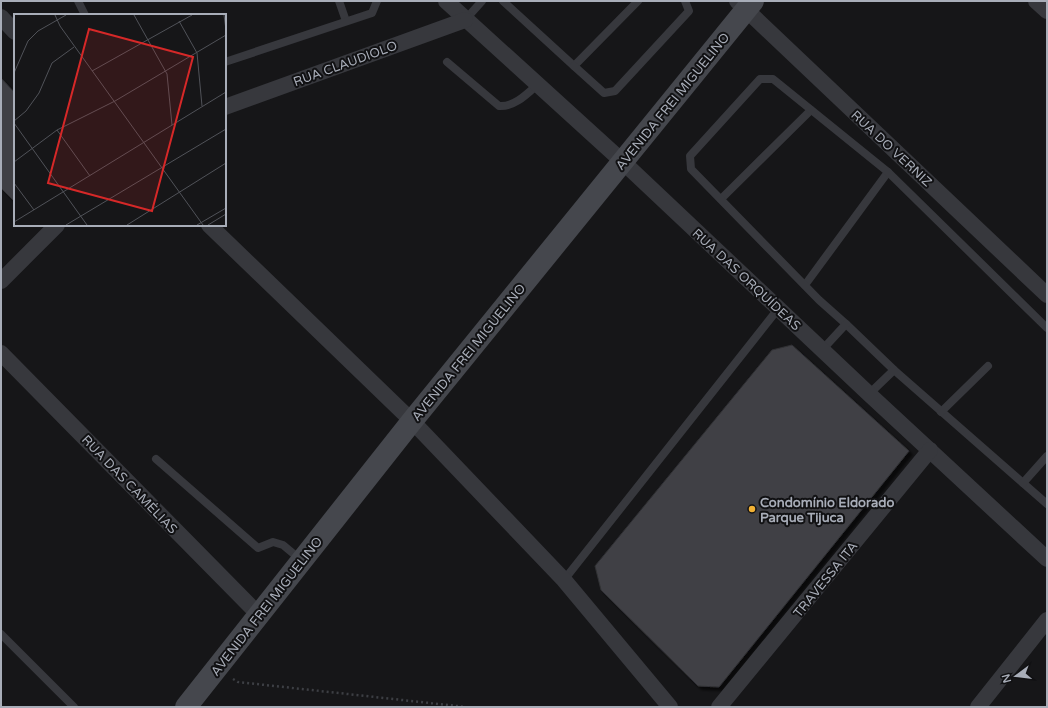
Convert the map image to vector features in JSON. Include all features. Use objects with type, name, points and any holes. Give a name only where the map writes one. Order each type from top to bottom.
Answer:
[{"type":"main road","name":"AVENIDA FREI MIGUELINO","points":[[186,707],[412,421],[623,162],[745,4]]},
{"type":"street","name":"RUA DAS ORQUÍDEAS","points":[[446,1],[465,20],[623,162],[778,309],[1047,559]]},
{"type":"street","points":[[1036,1],[1047,12]]},
{"type":"street","name":"RUA DO VERNIZ","points":[[745,4],[1047,295]]},
{"type":"street","points":[[1,17],[14,31]]},
{"type":"street","name":"RUA CLAUDIOLO","points":[[226,107],[465,20]]},
{"type":"street","points":[[1,280],[56,226]]},
{"type":"street","points":[[209,226],[412,421],[564,580],[670,707]]},
{"type":"street","name":"RUA DAS CAMÉLIAS","points":[[1,353],[259,615]]},
{"type":"street","name":"TRAVESSA ITA","points":[[719,707],[930,450]]},
{"type":"street","points":[[978,707],[1047,620]]},
{"type":"lane","points":[[78,1],[84,14]]},
{"type":"lane","points":[[339,1],[346,21]]},
{"type":"lane","points":[[226,62],[372,13],[377,1]]},
{"type":"lane","points":[[465,20],[482,1]]},
{"type":"lane","points":[[503,1],[604,93],[616,91],[689,11],[686,1]]},
{"type":"lane","points":[[574,66],[638,1]]},
{"type":"lane","points":[[447,62],[498,106],[506,106],[522,98],[538,85]]},
{"type":"lane","points":[[1047,328],[888,172],[773,79],[760,79],[690,156],[691,169],[818,300],[941,412],[1047,504]]},
{"type":"lane","points":[[721,199],[811,110]]},
{"type":"lane","points":[[805,285],[888,172]]},
{"type":"lane","points":[[564,580],[778,309]]},
{"type":"lane","points":[[822,350],[846,324]]},
{"type":"lane","points":[[941,412],[988,366]]},
{"type":"lane","points":[[869,394],[894,370]]},
{"type":"lane","points":[[1023,484],[1047,456]]},
{"type":"lane","points":[[156,458],[258,548],[273,542],[283,545],[302,561]]},
{"type":"lane","points":[[1,634],[74,707]]},
{"type":"path","points":[[216,669],[238,682],[466,707]]},
{"type":"building","points":[[1,78],[14,92],[14,201],[1,188]]},
{"type":"building","name":"Condomínio Eldorado Parque Tijuca","points":[[792,345],[909,451],[719,687],[698,686],[601,590],[595,566],[772,350]]},
{"type":"place","name":"Condomínio Eldorado Parque Tijuca","points":[[752,509]]}]
